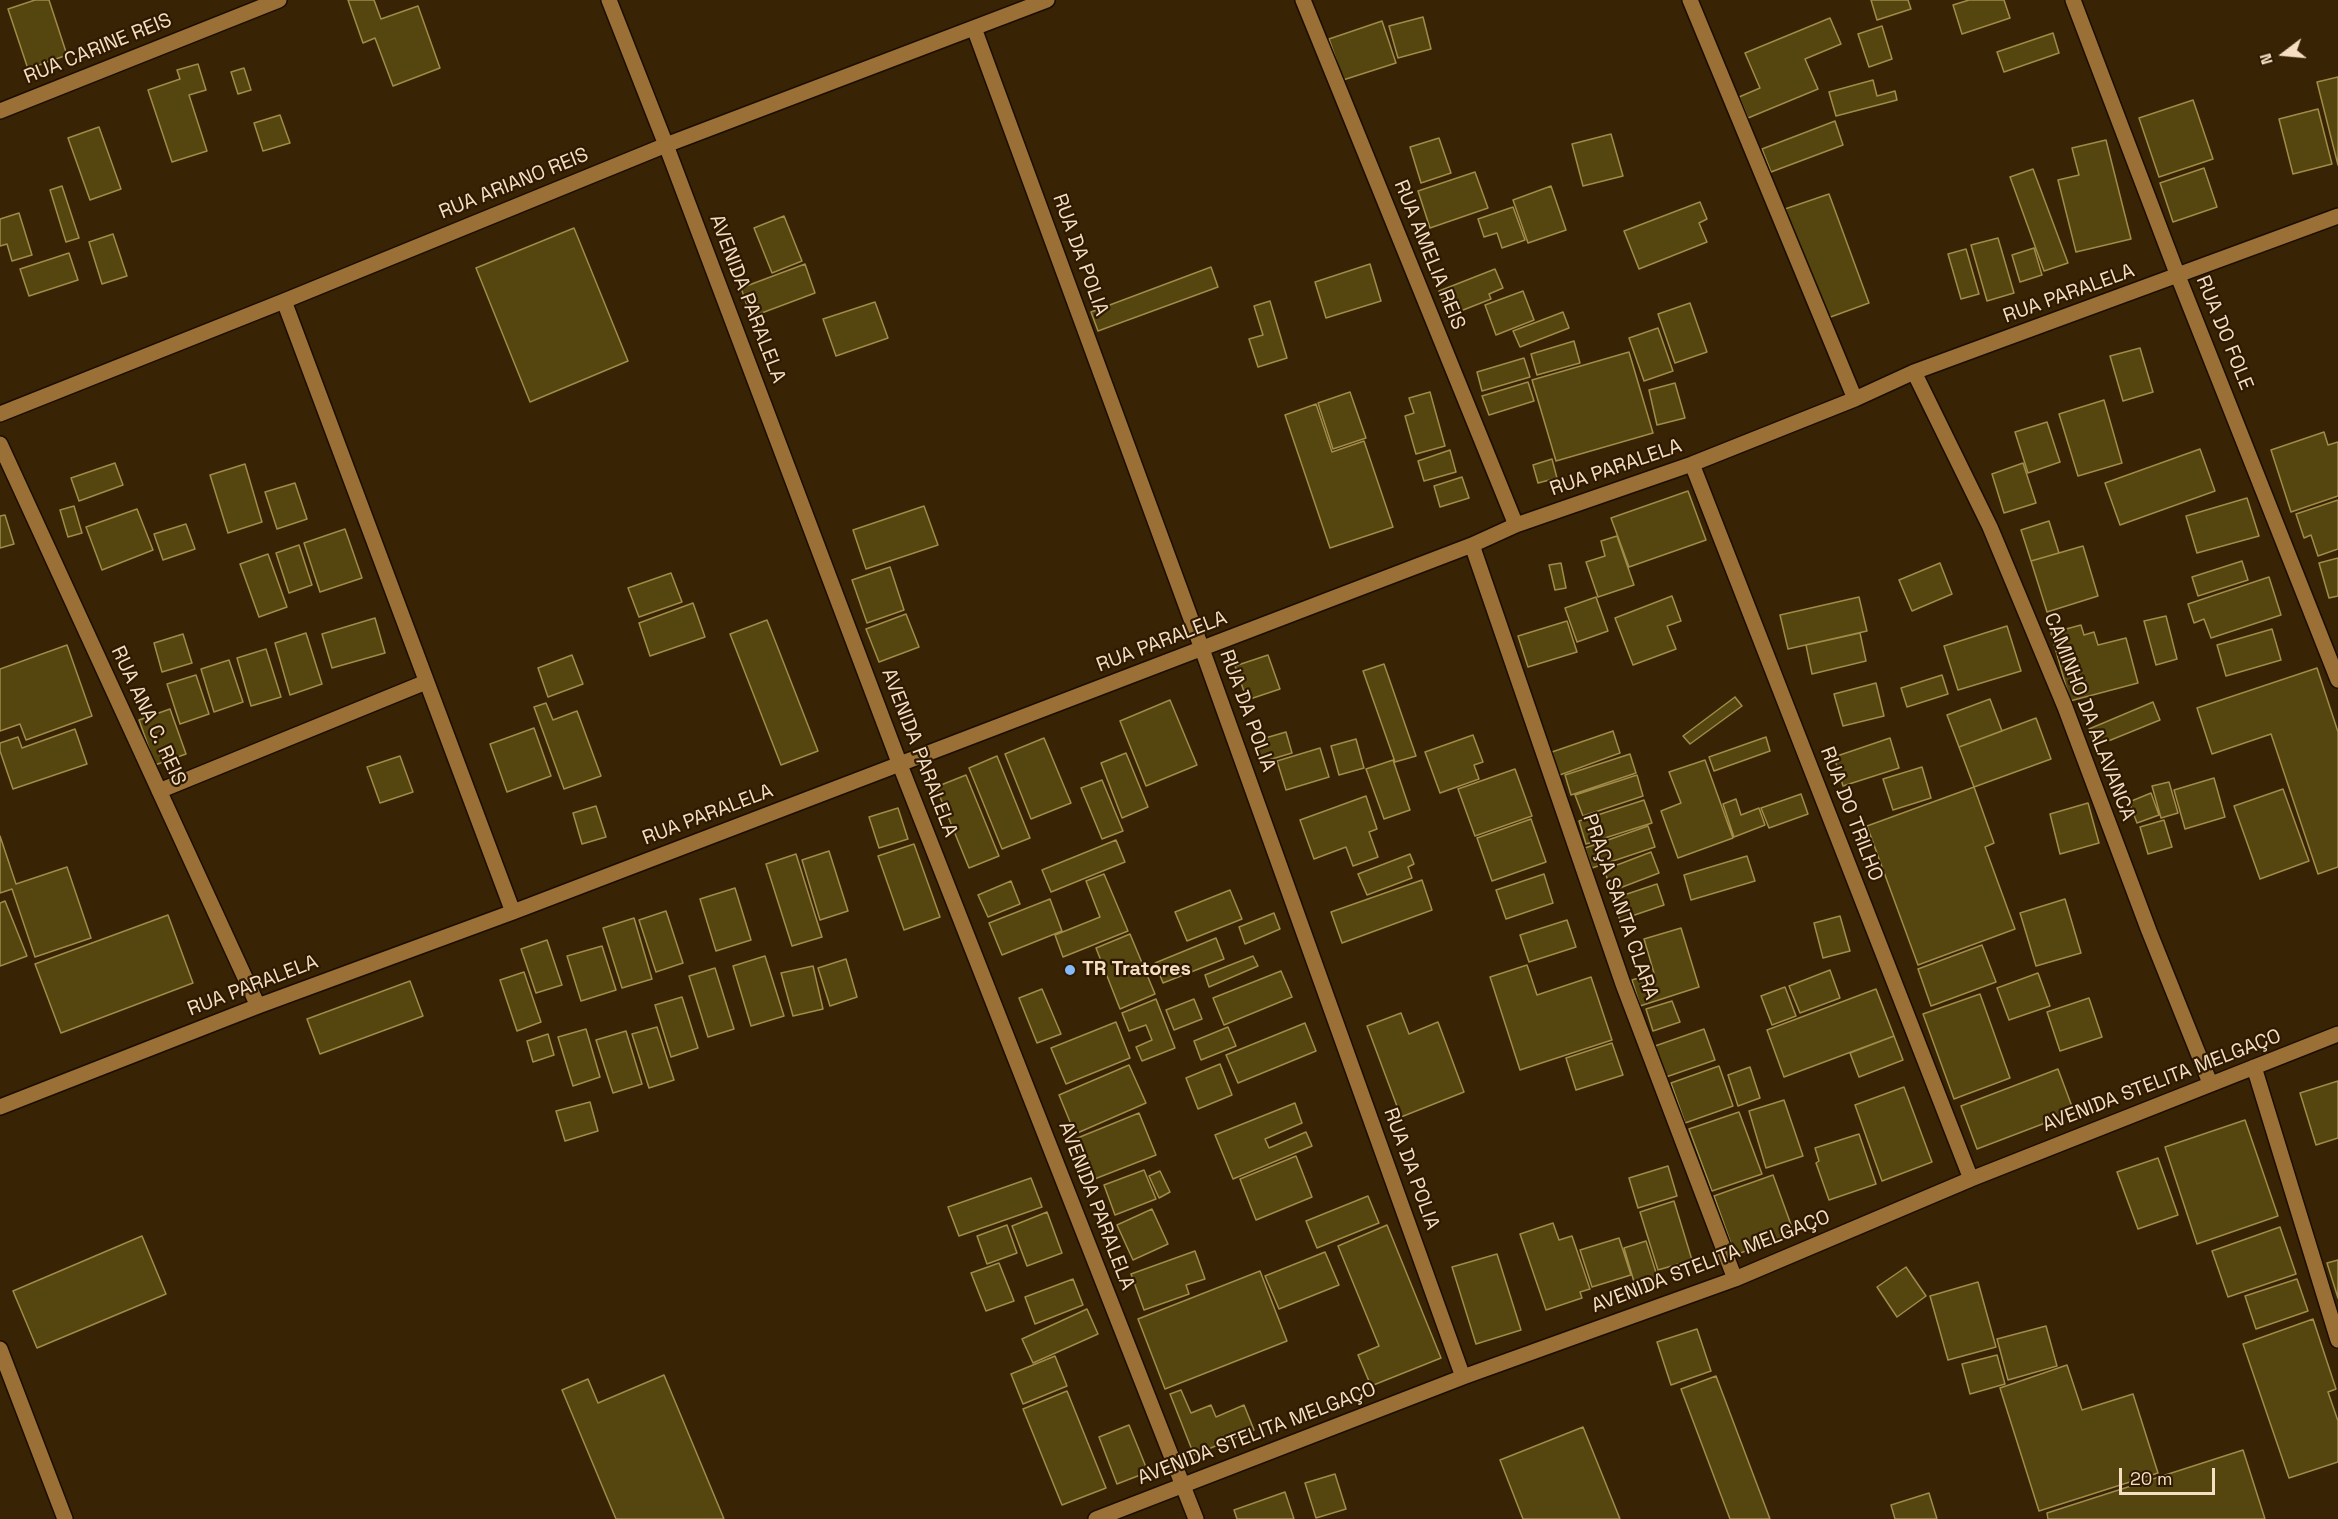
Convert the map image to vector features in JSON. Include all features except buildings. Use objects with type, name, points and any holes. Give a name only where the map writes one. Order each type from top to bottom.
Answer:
[{"type":"street","name":"RUA CARINE REIS","points":[[0,111],[279,0]]},
{"type":"street","name":"AVENIDA PARALELA","points":[[609,0],[900,765],[1196,1519]]},
{"type":"street","name":"RUA ARIANO REIS","points":[[0,414],[666,145],[1047,0]]},
{"type":"street","name":"RUA AMELIA REIS","points":[[1303,0],[1516,525]]},
{"type":"street","points":[[1690,0],[1855,399]]},
{"type":"street","name":"RUA DO FOLE","points":[[2073,0],[2178,276],[2338,680]]},
{"type":"street","name":"RUA DA POLIA","points":[[974,28],[1202,649],[1463,1377]]},
{"type":"street","name":"RUA PARALELA","points":[[0,1107],[258,1006],[900,765],[1472,545],[1516,525],[1692,464],[1855,399],[1914,372],[2338,216]]},
{"type":"street","points":[[284,301],[513,912]]},
{"type":"street","name":"CAMINHO DA ALAVANCA","points":[[1914,372],[1990,527],[2065,707],[2149,931],[2210,1083]]},
{"type":"street","name":"RUA ANA C. REIS","points":[[0,444],[258,1006]]},
{"type":"street","name":"RUA DO TRILHO","points":[[1692,464],[1971,1179]]},
{"type":"street","name":"PRAÇA SANTA CLARA","points":[[1472,545],[1623,984],[1735,1279]]},
{"type":"street","points":[[159,790],[426,682]]},
{"type":"street","name":"AVENIDA STELITA MELGAÇO","points":[[1096,1519],[1463,1377],[1735,1279],[1971,1179],[2338,1034]]},
{"type":"street","points":[[2254,1067],[2338,1340]]},
{"type":"street","points":[[0,1349],[65,1519]]},
{"type":"place","name":"TR Tratores","points":[[1070,970]]}]
